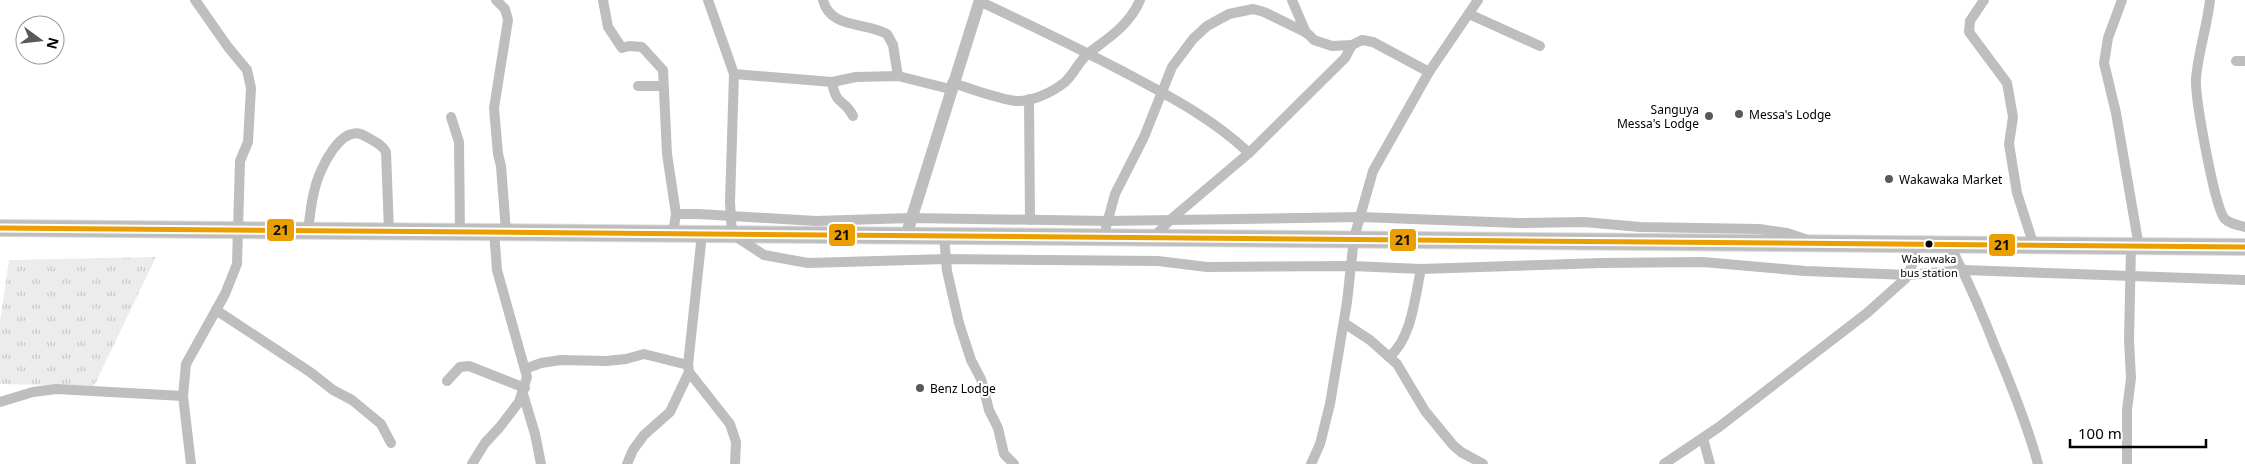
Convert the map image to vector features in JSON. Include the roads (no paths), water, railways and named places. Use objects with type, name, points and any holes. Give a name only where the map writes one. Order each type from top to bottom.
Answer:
[{"type":"highway","points":[[0,228],[906,236],[1106,229],[1154,237],[2135,247],[2245,246]]},
{"type":"street","points":[[191,464],[183,396],[186,364],[216,310],[237,264],[239,255],[237,229],[240,161],[248,142],[251,88],[250,77],[243,64],[228,47],[195,0]]},
{"type":"street","points":[[472,464],[485,442],[512,414],[524,391],[527,377],[497,270],[500,231],[494,108],[508,20],[505,9],[496,0]]},
{"type":"street","points":[[603,0],[608,27],[622,48],[628,46],[642,47],[663,70],[667,154],[676,214],[673,233]]},
{"type":"street","points":[[708,0],[734,74],[730,216],[732,234],[764,256],[808,263],[946,259],[1158,261],[1207,267],[1352,266],[1421,269],[1601,263],[1703,262],[1805,271],[1908,275],[1963,270],[2245,280]]},
{"type":"street","points":[[823,0],[825,6],[841,22],[887,34],[892,45],[898,76]]},
{"type":"street","points":[[906,236],[951,86],[980,0],[1161,91],[1213,122],[1249,153]]},
{"type":"street","points":[[734,74],[832,82],[856,77],[898,76],[1016,101],[1029,99],[1056,88],[1067,80],[1088,53],[1111,38],[1124,24],[1140,0]]},
{"type":"street","points":[[1292,0],[1307,33]]},
{"type":"street","points":[[1311,464],[1320,444],[1330,404],[1344,323],[1354,238],[1373,171],[1429,72],[1478,0]]},
{"type":"street","points":[[1984,0],[1970,21],[1968,26],[1969,32],[2007,83],[2013,116],[2009,144],[2017,193],[2034,246]]},
{"type":"street","points":[[2119,0],[2108,38],[2104,63],[2116,113],[2135,247],[2130,275],[2130,378],[2127,410],[2127,464]]},
{"type":"street","points":[[2210,0],[2196,80],[2199,108],[2209,165],[2220,208],[2230,223],[2245,227]]},
{"type":"street","points":[[1106,229],[1115,194],[1144,137],[1172,67],[1193,39],[1207,26],[1229,14],[1252,9],[1264,12],[1307,33],[1314,40],[1332,46],[1352,45],[1362,40],[1372,42],[1429,72]]},
{"type":"street","points":[[1469,14],[1540,46]]},
{"type":"street","points":[[1154,237],[1170,220],[1249,153],[1346,58],[1352,45]]},
{"type":"street","points":[[832,82],[834,95],[850,110],[852,116]]},
{"type":"street","points":[[638,86],[663,86]]},
{"type":"street","points":[[1029,99],[1030,220]]},
{"type":"street","points":[[451,118],[459,142],[460,232]]},
{"type":"street","points":[[308,230],[315,186],[324,164],[333,149],[344,138],[355,132],[361,133],[383,147],[386,152],[389,231]]},
{"type":"street","points":[[676,214],[816,221],[911,218],[1030,220],[1106,229],[1170,220],[1360,217],[1518,223],[1584,222],[1640,227],[1759,229],[1787,233],[1820,244]]},
{"type":"street","points":[[628,464],[633,450],[644,435],[670,412],[688,369],[696,270],[702,234]]},
{"type":"street","points":[[944,236],[946,259],[959,323],[971,360],[981,379],[989,410],[998,428],[1004,459],[1014,464]]},
{"type":"street","points":[[1664,464],[1703,438],[1867,313],[1908,275],[1918,244]]},
{"type":"street","points":[[1949,244],[1963,270],[2012,386],[2030,435],[2038,464]]},
{"type":"street","points":[[1389,357],[1397,351],[1405,336],[1421,269]]},
{"type":"street","points":[[216,310],[310,372],[333,390],[352,400],[381,424],[391,443]]},
{"type":"street","points":[[1344,323],[1370,340],[1389,357],[1402,372],[1425,411],[1453,445],[1461,452],[1483,464]]},
{"type":"street","points":[[525,369],[541,363],[561,360],[606,361],[626,359],[644,354],[688,369],[730,424],[736,442],[735,464]]},
{"type":"street","points":[[447,381],[460,367],[469,366],[524,391]]},
{"type":"street","points":[[0,402],[33,392],[56,389],[183,396]]},
{"type":"street","points":[[524,391],[541,464]]},
{"type":"street","points":[[1703,438],[1710,464]]},
{"type":"place","name":"Messa's Lodge","points":[[1739,114]]},
{"type":"place","name":"Sanguya Messa's Lodge","points":[[1709,116]]},
{"type":"place","name":"Wakawaka Market","points":[[1889,179]]},
{"type":"place","name":"Wakawaka bus station","points":[[1929,244]]},
{"type":"place","name":"Benz Lodge","points":[[920,388]]}]
